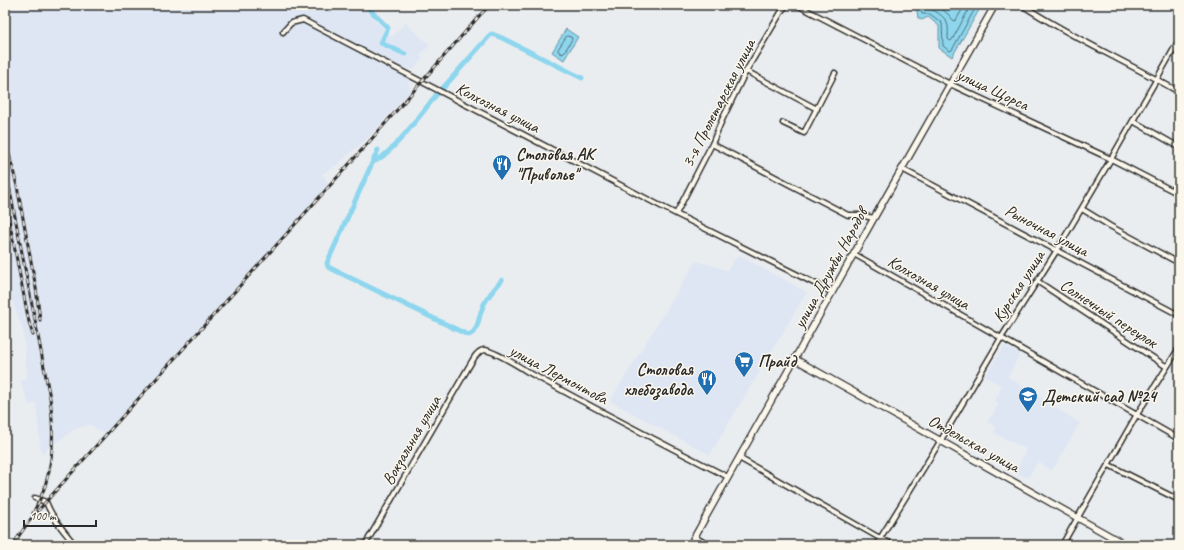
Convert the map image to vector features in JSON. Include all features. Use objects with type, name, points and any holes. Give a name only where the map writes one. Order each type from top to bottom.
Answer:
[{"type":"street","name":"3-я Пролетарская улица","points":[[676,214],[712,144],[746,71],[783,9],[787,5]]},
{"type":"street","name":"улица Щорса","points":[[797,5],[950,84],[1112,159],[1179,194]]},
{"type":"street","name":"улица Дружбы Народов","points":[[690,545],[995,5]]},
{"type":"street","points":[[1022,5],[1041,18],[1179,92]]},
{"type":"street","name":"Колхозная улица","points":[[283,32],[291,23],[303,20],[676,214],[832,292]]},
{"type":"street","name":"Курская улица","points":[[876,545],[941,440],[1000,338],[1057,250],[1112,159],[1179,40]]},
{"type":"street","points":[[746,71],[817,109]]},
{"type":"street","points":[[783,123],[804,133],[835,73]]},
{"type":"street","points":[[1133,121],[1179,147]]},
{"type":"street","points":[[712,144],[848,215],[859,215],[874,218]]},
{"type":"street","name":"Рыночная улица","points":[[902,169],[1179,315]]},
{"type":"street","points":[[1082,209],[1110,226],[1179,262]]},
{"type":"street","name":"Колхозная улица","points":[[854,254],[1136,416],[1179,439]]},
{"type":"street","name":"Солнечный переулок","points":[[1037,281],[1167,367]]},
{"type":"street","points":[[801,348],[801,357],[808,366]]},
{"type":"street","points":[[1062,545],[1136,416],[1179,348]]},
{"type":"street","name":"улица Лермонтова","points":[[483,350],[489,351],[630,428],[728,477]]},
{"type":"street","name":"Вокзальная улица","points":[[365,545],[477,353],[483,350]]},
{"type":"street","name":"Отдельская улица","points":[[795,359],[1126,545]]},
{"type":"street","points":[[787,373],[797,366],[808,366]]},
{"type":"street","points":[[739,458],[892,545]]},
{"type":"street","points":[[1108,465],[1179,500]]},
{"type":"street","points":[[35,498],[46,502],[49,510],[59,525],[75,545]]},
{"type":"street","points":[[695,537],[708,545]]},
{"type":"shaded area","points":[[5,5],[360,5],[392,37],[405,23],[430,45],[420,55],[423,58],[413,70],[407,67],[402,76],[408,80],[410,91],[367,139],[334,167],[322,174],[329,184],[104,434],[91,425],[75,429],[41,454],[36,403],[29,405],[20,380],[27,378],[23,330],[5,282],[5,260],[10,259],[5,235]]},
{"type":"shaded area","points":[[738,255],[807,292],[710,455],[610,401],[696,261],[727,270]]},
{"type":"shaded area","name":"Детский сад №24","points":[[1004,346],[1020,354],[1008,377],[1080,423],[1052,471],[1038,461],[1028,478],[1016,473],[1026,449],[994,433],[996,427],[987,422],[999,404],[995,401],[1002,386],[985,376]]},
{"type":"water","points":[[916,5],[982,5],[952,57],[939,48],[939,26],[928,17],[922,20],[918,18]]},
{"type":"water","points":[[566,29],[578,37],[564,60],[552,52]]},
{"type":"waterway","points":[[365,5],[388,28],[381,43],[405,54]]},
{"type":"waterway","points":[[443,88],[492,34],[582,78]]},
{"type":"waterway","points":[[373,162],[389,151],[398,142],[437,94]]},
{"type":"waterway","points":[[378,150],[327,263],[328,267],[468,335],[476,328],[485,301],[502,280]]},
{"type":"railway","points":[[16,540],[30,520],[51,496],[490,5]]},
{"type":"railway","points":[[5,141],[17,186],[36,288],[40,320]]},
{"type":"railway","points":[[5,165],[52,413],[52,442],[49,471],[40,499],[33,513]]},
{"type":"railway","points":[[5,199],[29,322],[33,335]]},
{"type":"place","name":"Столовая АК \"Приволье\"","points":[[502,181]]},
{"type":"place","name":"Прайд","points":[[744,378]]},
{"type":"place","name":"Столовая хлебозавода","points":[[707,396]]},
{"type":"place","name":"Детский сад №24","points":[[1028,413]]}]
